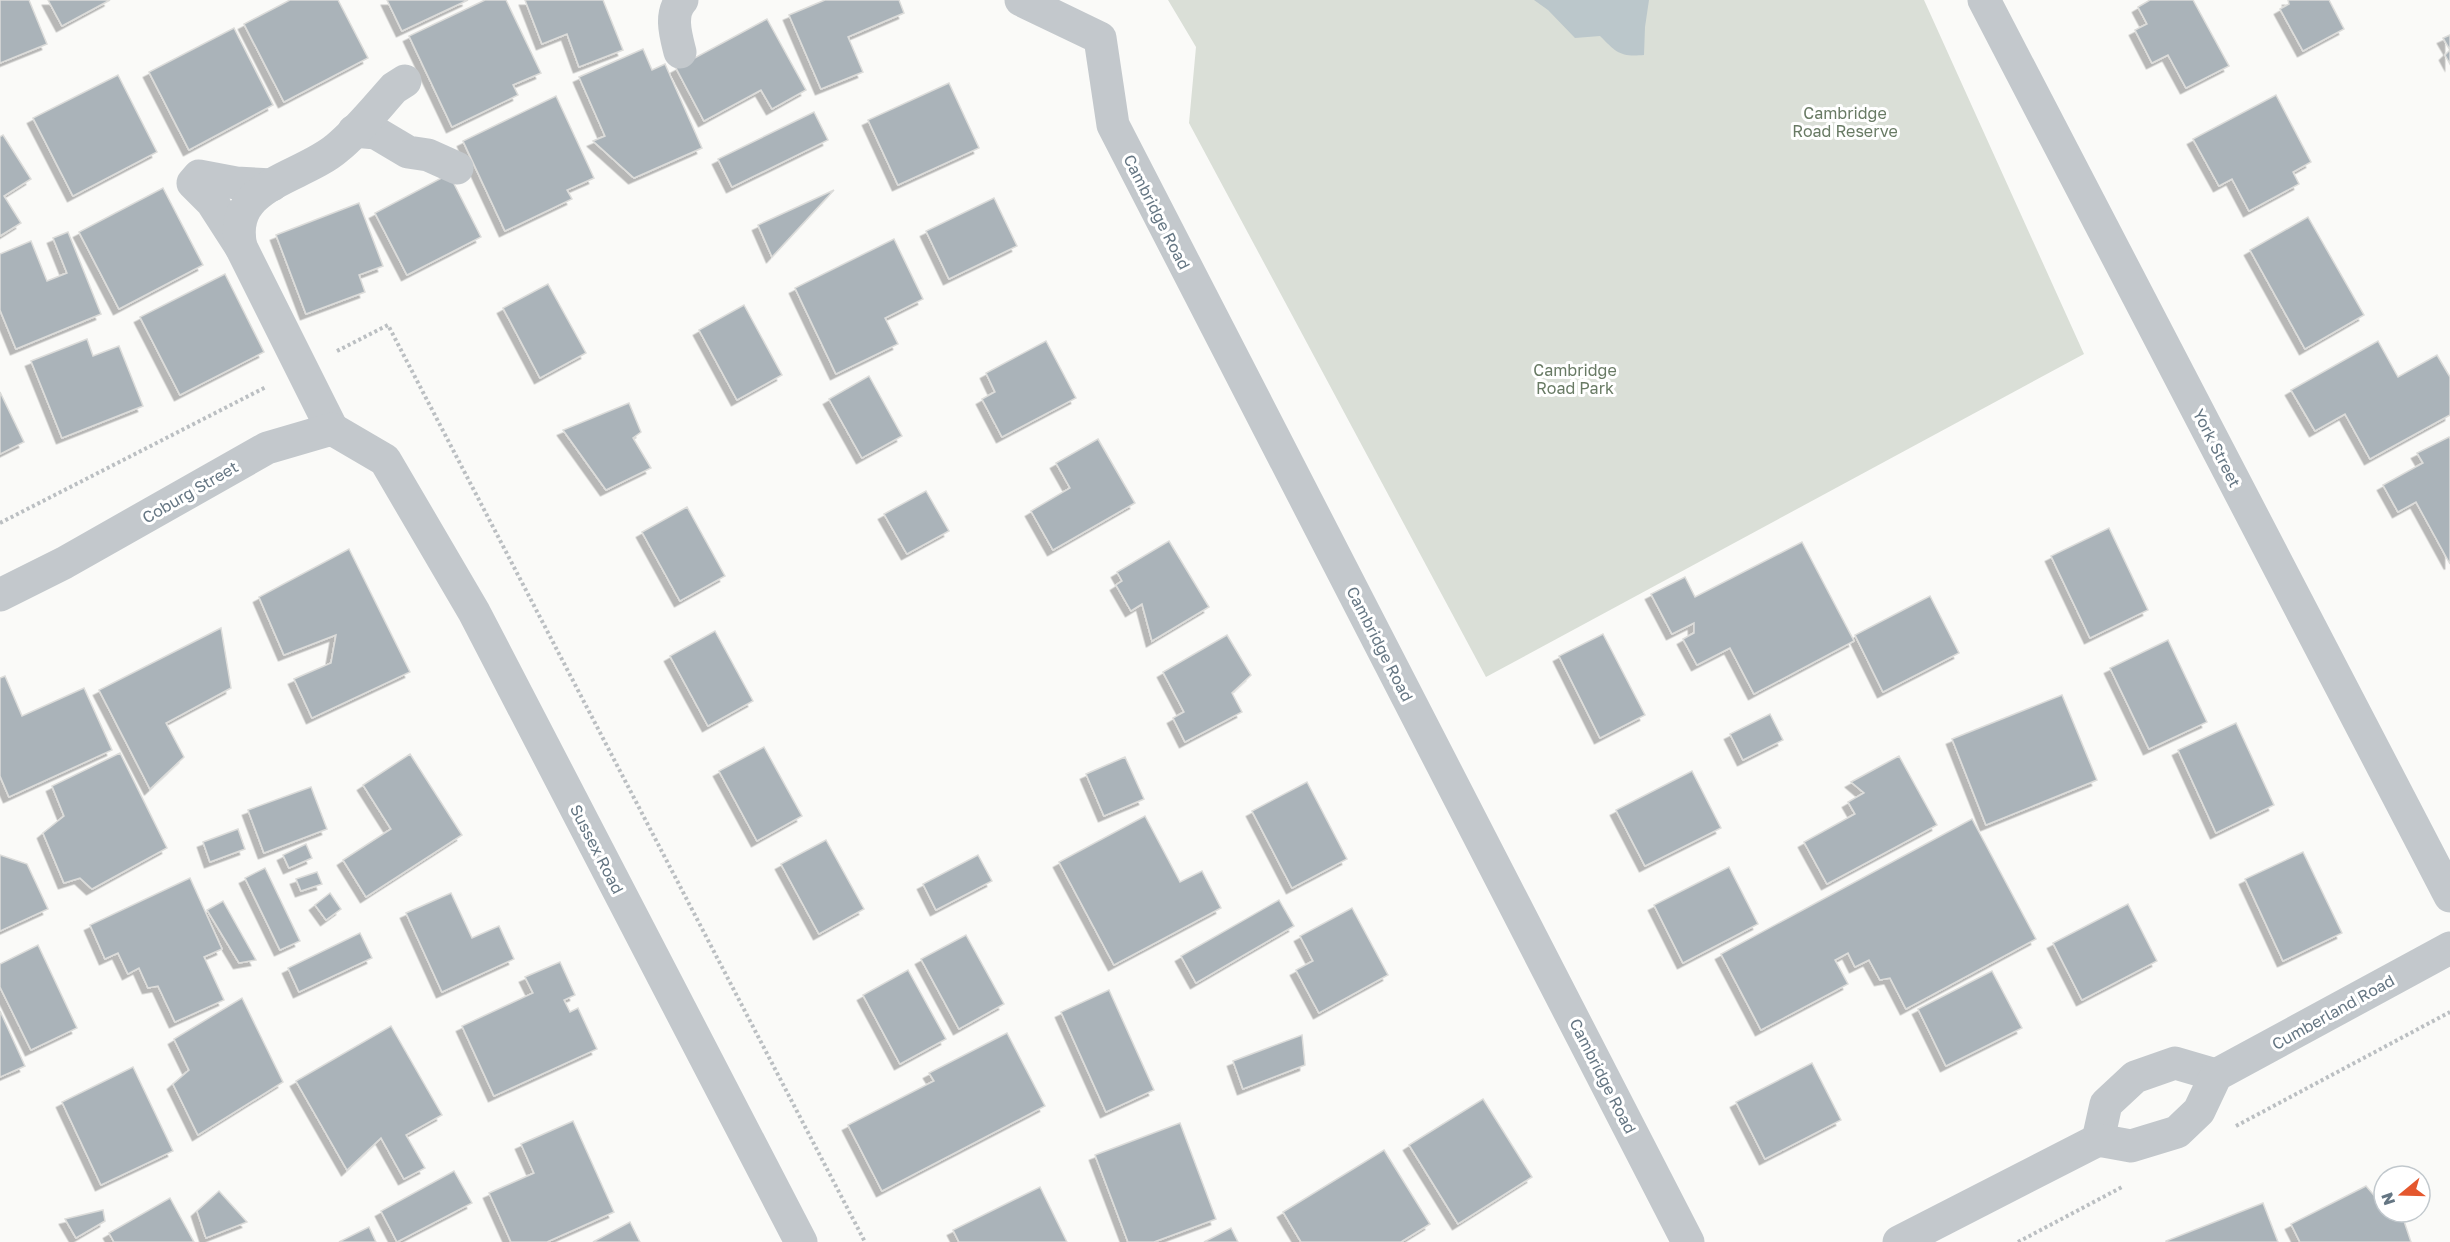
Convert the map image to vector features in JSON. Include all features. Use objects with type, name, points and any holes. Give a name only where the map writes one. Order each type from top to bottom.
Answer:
[{"type":"street","points":[[680,52],[674,29],[678,3],[682,0]]},
{"type":"street","name":"Cambridge Road","points":[[1021,0],[1100,38],[1113,125],[1688,1242]]},
{"type":"street","name":"York Street","points":[[1984,0],[2450,896]]},
{"type":"street","points":[[241,246],[238,233],[243,211],[253,197],[337,149],[394,88],[405,81]]},
{"type":"street","points":[[354,131],[376,133],[391,144],[408,152],[428,155],[457,168]]},
{"type":"street","points":[[272,185],[236,183],[199,176],[193,183],[212,202],[241,246],[332,429]]},
{"type":"street","name":"Sussex Road","points":[[332,429],[385,460],[474,612],[801,1242]]},
{"type":"street","name":"Coburg Street","points":[[0,595],[64,563],[267,448],[332,429]]},
{"type":"street","name":"Cumberland Road","points":[[2216,1075],[2450,948]]},
{"type":"street","points":[[1899,1242],[2098,1140],[2131,1146],[2177,1132],[2199,1111],[2216,1075],[2175,1063],[2135,1077],[2106,1104],[2098,1140]]},
{"type":"green space","name":"Cambridge Road Park","points":[[1168,0],[1924,0],[2084,354],[1486,677],[1189,123],[1196,47]]},
{"type":"shaded area","points":[[1534,0],[1649,0],[1644,55],[1619,53],[1600,36],[1575,38],[1548,10]]},
{"type":"building","points":[[0,0],[29,0],[47,44],[0,63]]},
{"type":"building","points":[[48,0],[110,0],[62,26]]},
{"type":"building","points":[[290,0],[338,0],[368,58],[284,102],[244,24]]},
{"type":"building","points":[[387,0],[468,0],[402,31]]},
{"type":"building","points":[[485,0],[506,0],[541,73],[513,85],[518,95],[452,127],[409,36]]},
{"type":"building","points":[[525,0],[603,0],[623,50],[579,67],[567,34],[542,44]]},
{"type":"building","points":[[825,0],[899,0],[904,13],[848,37],[863,72],[821,89],[789,15]]},
{"type":"building","points":[[2150,0],[2193,0],[2229,66],[2186,88],[2168,55],[2152,63],[2135,30],[2147,24],[2138,7]]},
{"type":"building","points":[[2288,0],[2329,0],[2344,29],[2303,51],[2280,9],[2289,4]]},
{"type":"building","points":[[767,19],[806,90],[772,109],[761,90],[704,121],[676,68]]},
{"type":"building","points":[[234,28],[273,105],[189,150],[149,72]]},
{"type":"building","points":[[2450,35],[2450,50],[2443,38]]},
{"type":"building","points":[[643,49],[652,70],[665,64],[702,148],[634,178],[593,141],[605,136],[579,77]]},
{"type":"building","points":[[2450,50],[2450,64],[2445,55]]},
{"type":"building","points":[[118,75],[157,152],[73,196],[33,118]]},
{"type":"building","points":[[949,83],[979,148],[898,185],[868,120]]},
{"type":"building","points":[[2276,95],[2311,162],[2293,172],[2299,184],[2249,211],[2232,179],[2219,186],[2193,139]]},
{"type":"building","points":[[556,96],[594,178],[567,190],[572,199],[505,231],[463,141]]},
{"type":"building","points":[[814,112],[828,140],[732,187],[718,159]]},
{"type":"building","points":[[3,135],[31,179],[4,196],[21,223],[0,236],[0,137]]},
{"type":"building","points":[[449,174],[481,237],[407,275],[375,213]]},
{"type":"building","points":[[163,188],[203,265],[119,309],[79,232]]},
{"type":"building","points":[[834,190],[772,257],[758,225]]},
{"type":"building","points":[[994,198],[1017,246],[949,279],[926,231]]},
{"type":"building","points":[[359,203],[383,266],[359,275],[365,292],[306,314],[276,235]]},
{"type":"building","points":[[2308,217],[2364,315],[2305,349],[2250,250]]},
{"type":"building","points":[[68,232],[101,314],[16,349],[0,310],[0,254],[31,241],[47,281],[67,273],[53,238]]},
{"type":"building","points":[[894,239],[923,299],[885,318],[898,344],[836,374],[795,288]]},
{"type":"building","points":[[225,274],[264,352],[180,395],[140,317]]},
{"type":"building","points":[[548,284],[586,353],[540,378],[503,308]]},
{"type":"building","points":[[744,305],[782,375],[737,400],[699,330]]},
{"type":"building","points":[[87,339],[93,356],[119,346],[143,406],[62,438],[31,361]]},
{"type":"building","points":[[1046,341],[1076,398],[1002,437],[982,399],[995,392],[986,373]]},
{"type":"building","points":[[2378,341],[2398,377],[2437,355],[2450,377],[2450,415],[2370,459],[2345,414],[2315,431],[2291,390]]},
{"type":"building","points":[[869,376],[902,436],[862,458],[829,399]]},
{"type":"building","points":[[0,392],[24,442],[0,454]]},
{"type":"building","points":[[629,403],[641,432],[633,438],[651,468],[606,490],[563,430]]},
{"type":"building","points":[[2449,437],[2450,564],[2416,502],[2398,512],[2383,485],[2423,463],[2417,453]]},
{"type":"building","points":[[1098,439],[1135,503],[1053,550],[1031,511],[1070,488],[1056,463]]},
{"type":"building","points":[[926,491],[949,531],[907,554],[884,514]]},
{"type":"building","points":[[687,507],[725,576],[680,601],[642,532]]},
{"type":"building","points":[[2109,528],[2148,610],[2090,638],[2051,556]]},
{"type":"building","points":[[1169,541],[1209,607],[1152,641],[1142,604],[1131,611],[1116,585],[1122,581],[1117,572]]},
{"type":"building","points":[[1802,542],[1854,641],[1754,694],[1730,648],[1697,665],[1683,639],[1694,633],[1694,623],[1672,634],[1651,594],[1685,577],[1695,597]]},
{"type":"building","points":[[349,549],[410,672],[312,718],[294,679],[331,663],[336,635],[284,655],[259,597]]},
{"type":"building","points":[[1930,596],[1959,653],[1883,692],[1855,635]]},
{"type":"building","points":[[221,628],[231,688],[166,723],[184,757],[150,789],[99,690]]},
{"type":"building","points":[[715,631],[753,701],[708,726],[670,656]]},
{"type":"building","points":[[1603,634],[1645,715],[1600,738],[1559,656]]},
{"type":"building","points":[[1227,635],[1251,675],[1232,693],[1242,712],[1185,742],[1173,718],[1184,712],[1163,672]]},
{"type":"building","points":[[2168,640],[2207,722],[2149,749],[2110,668]]},
{"type":"building","points":[[5,676],[22,716],[84,688],[112,750],[9,797],[0,776],[0,678]]},
{"type":"building","points":[[2062,695],[2097,780],[1986,825],[1952,739]]},
{"type":"building","points":[[1770,714],[1783,740],[1743,760],[1730,734]]},
{"type":"building","points":[[2236,723],[2274,805],[2216,833],[2178,750]]},
{"type":"building","points":[[764,747],[802,816],[757,841],[719,771]]},
{"type":"building","points":[[120,753],[167,848],[92,889],[80,878],[64,883],[43,833],[64,816],[52,786]]},
{"type":"building","points":[[410,754],[462,835],[366,897],[343,860],[391,829],[363,785]]},
{"type":"building","points":[[1899,756],[1937,825],[1827,884],[1804,842],[1855,814],[1848,802],[1864,793],[1851,782]]},
{"type":"building","points":[[1125,757],[1144,799],[1104,816],[1086,774]]},
{"type":"building","points":[[1692,771],[1721,828],[1645,866],[1616,810]]},
{"type":"building","points":[[1307,782],[1347,859],[1292,888],[1252,811]]},
{"type":"building","points":[[311,787],[327,829],[264,853],[248,810]]},
{"type":"building","points":[[1145,816],[1180,882],[1202,871],[1221,908],[1114,965],[1059,862]]},
{"type":"building","points":[[1972,819],[2036,939],[1906,1009],[1890,978],[1880,980],[1869,960],[1855,967],[1848,953],[1835,960],[1848,984],[1761,1030],[1721,954]]},
{"type":"building","points":[[238,829],[245,849],[210,862],[203,842]]},
{"type":"building","points":[[826,840],[864,909],[819,934],[781,864]]},
{"type":"building","points":[[306,844],[312,858],[289,868],[283,855]]},
{"type":"building","points":[[2303,852],[2342,933],[2283,961],[2245,879]]},
{"type":"building","points":[[0,855],[27,864],[48,909],[0,931]]},
{"type":"building","points":[[978,855],[992,881],[936,910],[923,884]]},
{"type":"building","points":[[1729,867],[1758,924],[1683,963],[1654,905]]},
{"type":"building","points":[[265,868],[300,941],[280,950],[245,878]]},
{"type":"building","points":[[317,872],[322,884],[301,891],[296,879]]},
{"type":"building","points":[[190,878],[222,949],[204,957],[224,1000],[175,1022],[158,986],[148,988],[139,968],[128,974],[118,953],[105,959],[90,925]]},
{"type":"building","points":[[330,893],[341,909],[326,920],[315,905]]},
{"type":"building","points":[[451,893],[472,938],[499,926],[514,959],[442,992],[406,913]]},
{"type":"building","points":[[1279,900],[1294,926],[1196,983],[1181,956]]},
{"type":"building","points":[[223,901],[256,960],[239,963],[207,910]]},
{"type":"building","points":[[2128,904],[2157,961],[2082,1000],[2053,943]]},
{"type":"building","points":[[1352,908],[1388,975],[1319,1013],[1296,970],[1313,961],[1300,936]]},
{"type":"building","points":[[360,933],[372,958],[299,992],[288,968]]},
{"type":"building","points":[[966,935],[1004,1004],[959,1029],[921,959]]},
{"type":"building","points":[[38,945],[77,1028],[31,1050],[0,987],[0,964]]},
{"type":"building","points":[[560,962],[575,995],[564,1000],[570,1012],[578,1008],[597,1049],[494,1096],[462,1026],[533,993],[525,977]]},
{"type":"building","points":[[908,970],[946,1039],[900,1064],[863,995]]},
{"type":"building","points":[[1992,971],[2022,1028],[1946,1066],[1918,1009]]},
{"type":"building","points":[[1109,990],[1154,1090],[1106,1112],[1061,1012]]},
{"type":"building","points":[[242,998],[283,1082],[198,1135],[173,1084],[189,1070],[174,1039]]},
{"type":"building","points":[[0,1011],[25,1066],[0,1077]]},
{"type":"building","points":[[391,1026],[442,1115],[406,1135],[425,1168],[404,1179],[381,1138],[347,1170],[296,1081]]},
{"type":"building","points":[[1007,1033],[1045,1106],[882,1191],[848,1125],[934,1081],[929,1073]]},
{"type":"building","points":[[1302,1035],[1305,1065],[1243,1089],[1233,1061]]},
{"type":"building","points":[[1812,1063],[1841,1120],[1765,1159],[1736,1102]]},
{"type":"building","points":[[133,1067],[173,1151],[101,1185],[62,1102]]},
{"type":"building","points":[[1483,1099],[1532,1177],[1458,1224],[1409,1145]]},
{"type":"building","points":[[573,1121],[614,1212],[547,1242],[511,1242],[489,1193],[534,1173],[521,1144]]},
{"type":"building","points":[[1180,1123],[1216,1219],[1154,1242],[1128,1242],[1095,1155]]},
{"type":"building","points":[[1384,1150],[1430,1224],[1401,1242],[1301,1242],[1283,1212]]},
{"type":"building","points":[[454,1171],[472,1203],[397,1242],[381,1211]]},
{"type":"building","points":[[2366,1186],[2372,1193],[2372,1224],[2405,1224],[2411,1242],[2300,1242],[2291,1224]]},
{"type":"building","points":[[1040,1187],[1067,1242],[959,1242],[953,1230]]},
{"type":"building","points":[[219,1191],[247,1222],[206,1238],[197,1211]]},
{"type":"building","points":[[170,1198],[194,1242],[114,1242],[109,1233]]},
{"type":"building","points":[[2263,1203],[2278,1242],[2166,1242],[2166,1241]]},
{"type":"building","points":[[103,1210],[105,1221],[76,1238],[65,1219]]},
{"type":"building","points":[[630,1222],[640,1242],[593,1242]]},
{"type":"building","points":[[369,1227],[376,1242],[339,1242]]},
{"type":"building","points":[[1231,1228],[1238,1242],[1204,1242]]},
{"type":"park label","name":"Cambridge Road Reserve","points":[[1845,122]]}]
